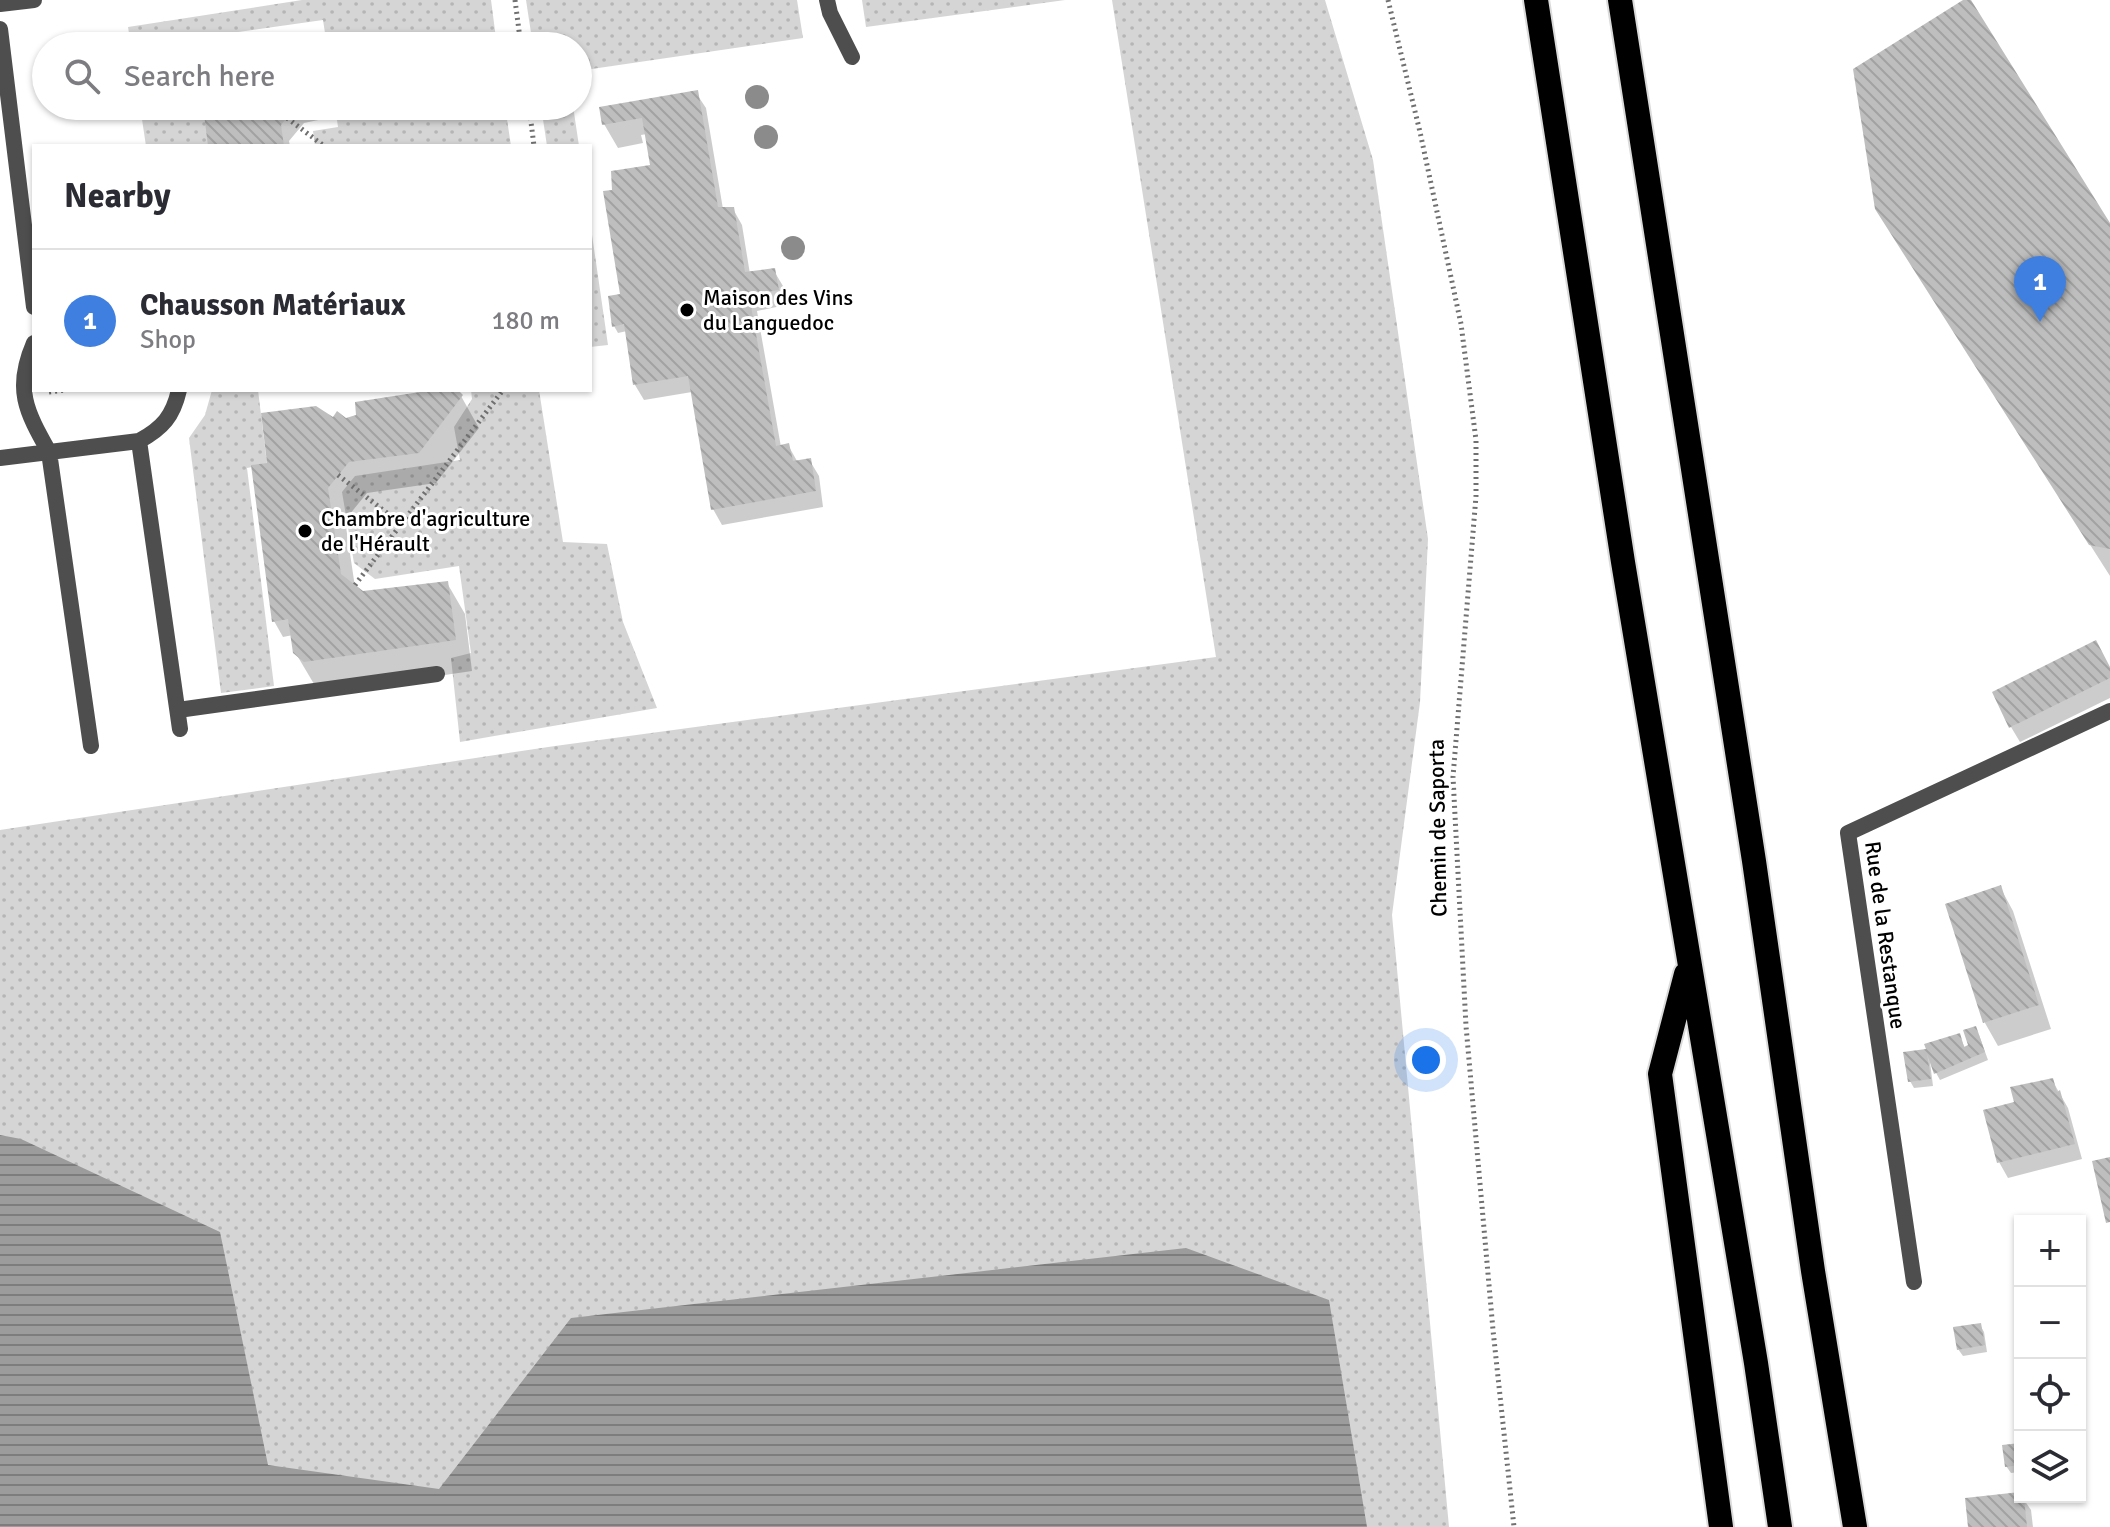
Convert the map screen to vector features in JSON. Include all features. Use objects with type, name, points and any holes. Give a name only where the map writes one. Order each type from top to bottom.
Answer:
[{"type":"highway","points":[[1536,0],[1780,1527]]},
{"type":"highway","points":[[1620,0],[1754,861],[1813,1271],[1855,1527]]},
{"type":"highway","points":[[1689,964],[1660,1074],[1721,1527]]},
{"type":"street","points":[[0,4],[34,0]]},
{"type":"street","points":[[827,0],[830,13],[852,57]]},
{"type":"street","points":[[0,29],[32,291]]},
{"type":"street","points":[[32,348],[22,385],[31,420],[49,452],[91,746]]},
{"type":"street","points":[[0,458],[139,441],[152,434],[174,411],[179,392]]},
{"type":"street","points":[[139,441],[180,729]]},
{"type":"street","points":[[178,710],[437,674]]},
{"type":"street","name":"Rue de la Restanque","points":[[1914,1282],[1848,833],[2110,711]]},
{"type":"path","points":[[515,0],[519,32]]},
{"type":"path","name":"Chemin de Saporta","points":[[1388,0],[1461,324],[1476,440],[1476,496],[1453,777],[1466,1026],[1514,1527]]},
{"type":"path","points":[[290,120],[321,144]]},
{"type":"path","points":[[531,120],[534,144]]},
{"type":"path","points":[[355,585],[501,392]]},
{"type":"path","points":[[338,475],[401,524]]},
{"type":"shaded area","points":[[302,0],[491,0],[495,32],[325,32],[323,20],[238,32],[129,32],[128,27]]},
{"type":"shaded area","points":[[526,0],[797,0],[803,38],[592,69],[592,32],[531,32]]},
{"type":"shaded area","points":[[862,0],[1065,0],[866,27]]},
{"type":"shaded area","points":[[1112,0],[1325,0],[1373,160],[1428,539],[1420,702],[1392,915],[1449,1527],[0,1527],[0,830],[555,746],[1216,657]]},
{"type":"shaded area","points":[[142,120],[207,120],[210,144],[146,144]]},
{"type":"shaded area","points":[[337,120],[507,120],[511,144],[315,144],[313,131],[338,127]]},
{"type":"shaded area","points":[[543,120],[575,120],[579,144],[547,144]]},
{"type":"shaded area","points":[[592,235],[608,345],[592,347]]},
{"type":"shaded area","points":[[211,392],[258,392],[267,464],[247,468],[274,686],[221,693],[189,438],[205,415]]},
{"type":"shaded area","points":[[471,392],[539,392],[563,542],[607,544],[623,622],[657,708],[460,742],[451,658],[471,653],[459,566],[375,579],[354,563],[342,492],[355,476],[460,460],[454,427],[472,399]]},
{"type":"shaded area","points":[[0,1135],[21,1139],[220,1232],[268,1465],[439,1489],[571,1318],[1186,1248],[1329,1300],[1367,1527],[0,1527]]},
{"type":"building","points":[[1963,0],[1971,0],[2110,223],[2110,549],[2089,545],[1875,209],[1853,69]]},
{"type":"building","name":"Maison des Vins du Languedoc","points":[[698,90],[718,207],[734,207],[745,272],[775,268],[779,290],[749,295],[776,446],[789,443],[793,461],[811,458],[816,491],[711,510],[688,376],[633,385],[624,324],[612,327],[608,296],[620,294],[603,191],[612,190],[611,171],[650,165],[642,118],[602,125],[599,107]]},
{"type":"building","points":[[205,120],[285,120],[281,125],[284,144],[208,144]]},
{"type":"building","name":"Chambre d'agriculture de l'Hérault","points":[[420,392],[460,392],[463,395],[419,453],[349,462],[328,488],[341,574],[363,591],[448,581],[456,640],[304,662],[293,653],[288,619],[272,622],[251,465],[267,463],[261,413],[316,406],[333,417],[337,411],[346,418],[356,415],[355,402]]},
{"type":"building","points":[[2096,640],[2110,667],[2110,678],[2009,728],[1992,692]]},
{"type":"building","points":[[2001,885],[2039,1005],[1983,1023],[1945,904]]},
{"type":"building","points":[[1976,1026],[1985,1052],[1934,1074],[1927,1054],[1931,1079],[1908,1082],[1903,1052],[1926,1049],[1924,1044],[1960,1033],[1964,1047],[1968,1045],[1963,1030]]},
{"type":"building","points":[[2053,1078],[2057,1092],[2060,1090],[2075,1144],[1997,1163],[1983,1110],[2014,1102],[2010,1087]]},
{"type":"building","points":[[2110,1157],[2110,1222],[2106,1223],[2092,1161]]},
{"type":"building","points":[[1981,1323],[1985,1345],[1957,1350],[1953,1327]]},
{"type":"building","points":[[2014,1444],[2014,1466],[2005,1467],[2002,1445]]},
{"type":"building","points":[[2014,1493],[2014,1503],[2025,1503],[2027,1527],[1968,1527],[1965,1498]]},
{"type":"place","name":"Maison des Vins du Languedoc","points":[[687,310]]},
{"type":"place","name":"Chausson Matériaux","points":[[2040,322]]},
{"type":"place","name":"Chambre d'agriculture de l'Hérault","points":[[305,531]]}]
